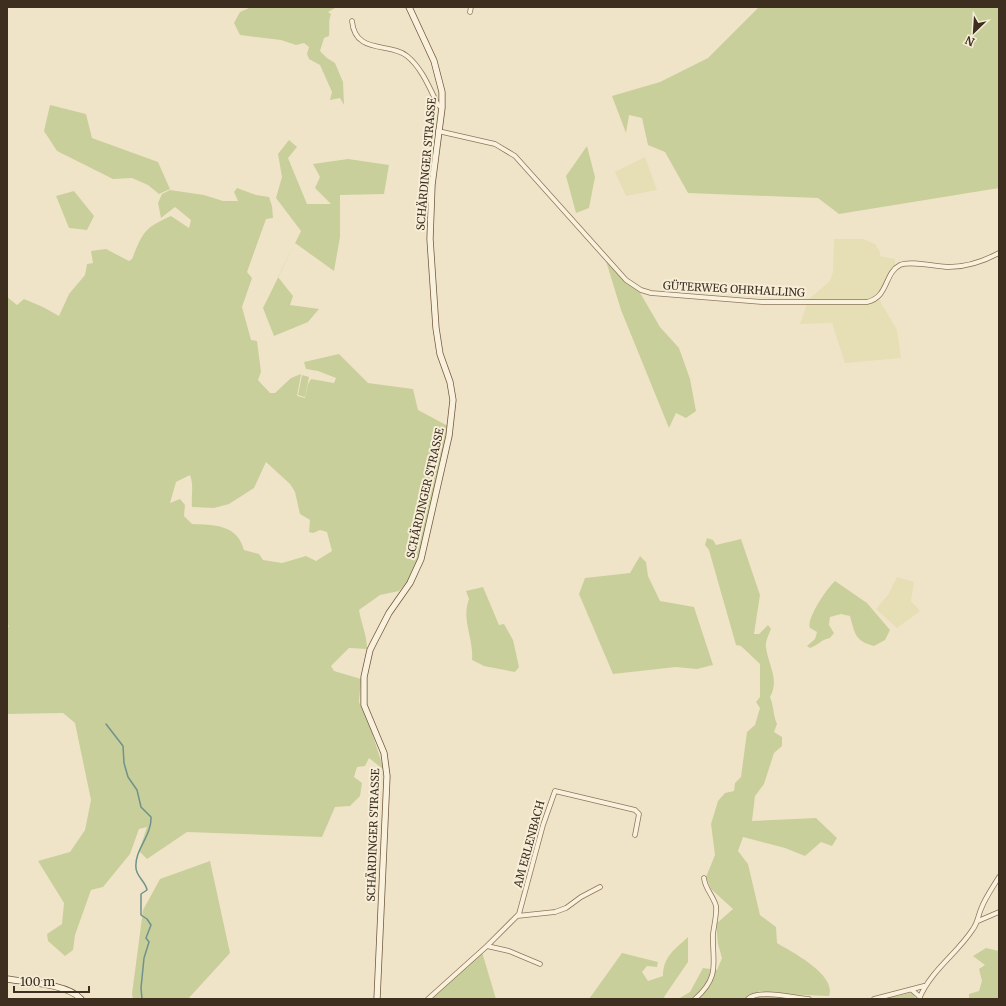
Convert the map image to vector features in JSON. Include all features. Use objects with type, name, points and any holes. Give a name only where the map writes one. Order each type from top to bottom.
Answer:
[{"type":"main road","name":"SCHÄRDINGER STRASSE","points":[[377,999],[387,776],[384,753],[364,705],[364,677],[370,650],[389,613],[410,583],[421,559],[452,417],[452,392],[440,354],[436,328],[431,260],[430,218],[438,131],[442,108],[442,92],[435,65],[409,7]]},
{"type":"main road","points":[[7,979],[63,989],[73,992],[81,999]]},
{"type":"street","points":[[352,21],[355,32],[364,41],[380,48],[399,52],[408,56],[418,68],[438,105],[442,108]]},
{"type":"street","name":"GÜTERWEG OHRHALLING","points":[[438,131],[496,144],[515,156],[626,280],[641,290],[651,293],[762,302],[867,302],[878,297],[895,270],[900,265],[907,264],[949,267],[964,266],[999,253]]},
{"type":"street","name":"AM ERLENBACH","points":[[487,946],[517,916],[526,890],[545,818],[555,791],[635,810],[639,814],[635,835]]},
{"type":"street","points":[[912,990],[919,998],[924,986],[941,965],[960,946],[978,921],[981,909],[999,876]]},
{"type":"street","points":[[695,999],[707,986],[715,970],[713,940],[716,907],[711,894],[705,886],[704,878]]},
{"type":"street","points":[[517,916],[555,912],[566,908],[580,897],[600,887]]},
{"type":"street","points":[[978,921],[999,912]]},
{"type":"street","points":[[428,999],[487,946],[509,951],[540,964]]},
{"type":"street","points":[[874,999],[924,986]]},
{"type":"street","points":[[748,999],[752,995],[762,993],[809,999]]},
{"type":"shaded area","points":[[645,157],[657,190],[626,196],[615,172]]},
{"type":"shaded area","points":[[834,239],[863,239],[875,244],[880,252],[880,256],[895,259],[895,268],[881,290],[868,301],[808,300],[830,281],[833,272]]},
{"type":"shaded area","points":[[879,299],[897,330],[901,358],[845,363],[832,323],[800,324],[807,304],[869,304]]},
{"type":"shaded area","points":[[897,577],[914,582],[911,601],[920,611],[897,628],[876,609],[888,595]]},
{"type":"green space","points":[[251,7],[337,7],[328,12],[331,14],[329,22],[329,36],[324,38],[320,51],[335,63],[343,82],[344,105],[340,98],[330,100],[332,92],[320,65],[309,59],[307,54],[309,47],[304,43],[296,45],[281,40],[240,35],[234,23],[240,12]]},
{"type":"green space","points":[[759,7],[999,7],[999,188],[839,214],[818,198],[688,193],[665,152],[648,145],[642,118],[629,115],[626,133],[612,96],[660,82],[708,58]]},
{"type":"green space","points":[[50,105],[86,114],[92,138],[158,162],[170,189],[159,194],[148,185],[132,178],[113,179],[57,151],[44,131]]},
{"type":"green space","points":[[289,140],[297,147],[288,158],[307,204],[331,204],[315,188],[320,177],[313,164],[348,159],[389,165],[384,194],[340,195],[340,237],[334,271],[295,243],[301,231],[276,198],[282,177],[278,154]]},
{"type":"green space","points":[[587,146],[595,177],[589,208],[576,213],[566,176]]},
{"type":"green space","points":[[237,188],[256,195],[269,197],[272,206],[273,218],[266,219],[247,272],[252,278],[242,307],[251,340],[257,341],[261,372],[258,380],[270,393],[275,393],[291,378],[301,374],[297,396],[305,398],[308,384],[311,379],[334,383],[336,378],[318,371],[306,369],[304,362],[339,354],[368,383],[413,389],[418,410],[448,426],[420,557],[414,573],[399,591],[380,595],[359,610],[367,649],[349,648],[331,666],[334,671],[361,679],[359,702],[372,733],[384,770],[369,758],[365,766],[357,767],[354,777],[362,783],[360,796],[350,806],[335,807],[322,837],[187,832],[147,859],[139,851],[147,827],[139,829],[130,854],[103,887],[91,890],[75,935],[73,950],[65,956],[48,941],[47,934],[62,924],[64,903],[38,861],[70,852],[85,830],[91,800],[75,723],[63,713],[7,714],[7,628],[9,626],[7,624],[7,297],[17,305],[24,299],[59,316],[69,294],[85,275],[87,264],[93,263],[91,251],[106,249],[129,261],[132,259],[142,237],[155,224],[171,216],[189,228],[191,220],[175,207],[161,218],[158,203],[162,194],[170,190],[204,195],[223,201],[238,201],[234,192]],"holes":[[[266,462],[290,484],[295,492],[300,514],[310,520],[309,532],[313,533],[320,530],[327,532],[332,551],[316,561],[306,556],[282,563],[263,560],[259,554],[244,550],[241,541],[230,531],[216,526],[192,524],[184,516],[185,505],[180,499],[170,503],[176,482],[190,475],[192,487],[192,507],[214,508],[229,504],[254,488]]]},
{"type":"green space","points":[[74,191],[94,216],[87,230],[69,228],[56,196]]},
{"type":"green space","points":[[606,261],[635,284],[660,327],[679,348],[690,379],[696,411],[686,418],[676,413],[669,428],[621,310]]},
{"type":"green space","points":[[278,277],[293,296],[290,305],[319,309],[308,322],[274,336],[263,308]]},
{"type":"green space","points":[[302,375],[309,377],[305,397],[298,395]]},
{"type":"green space","points":[[707,538],[713,540],[716,545],[741,539],[760,595],[754,634],[759,634],[768,625],[771,629],[766,645],[774,678],[773,690],[770,697],[777,724],[774,732],[782,737],[782,746],[774,753],[764,784],[755,796],[752,821],[816,818],[837,838],[832,846],[821,842],[805,856],[785,848],[743,837],[738,851],[748,864],[760,915],[776,927],[777,943],[802,958],[820,972],[830,988],[829,996],[780,994],[759,991],[759,996],[793,999],[678,999],[690,992],[703,968],[717,970],[722,958],[718,944],[716,924],[733,909],[711,889],[706,877],[715,855],[711,824],[718,801],[725,793],[734,791],[735,783],[741,777],[747,732],[755,725],[760,708],[756,702],[760,697],[760,664],[741,646],[736,645],[709,550],[705,545]]},
{"type":"green space","points":[[640,556],[646,562],[648,576],[660,601],[694,607],[713,665],[697,669],[676,667],[613,674],[579,594],[585,578],[630,573]]},
{"type":"green space","points":[[835,581],[867,603],[890,630],[885,640],[874,646],[863,642],[859,639],[855,632],[850,616],[841,614],[830,617],[829,625],[834,633],[830,638],[810,648],[807,646],[815,639],[817,632],[810,628],[811,618],[814,611],[827,590]]},
{"type":"green space","points":[[483,587],[499,625],[504,624],[513,640],[519,667],[515,672],[484,666],[472,660],[466,614],[469,599],[466,591]]},
{"type":"green space","points":[[210,861],[230,953],[188,999],[133,999],[132,994],[143,910],[160,879]]},
{"type":"green space","points":[[688,937],[688,962],[664,997],[666,999],[589,999],[622,953],[658,962],[657,967],[647,966],[642,972],[648,981],[663,976],[665,964],[670,954]]},
{"type":"green space","points":[[986,948],[999,951],[999,999],[969,999],[969,994],[979,991],[982,981],[979,969],[985,965],[973,956]]},
{"type":"green space","points":[[482,952],[496,999],[432,999]]},
{"type":"green space","points":[[913,993],[916,999],[885,999]]},
{"type":"waterway","points":[[106,724],[123,746],[124,763],[128,777],[137,790],[141,807],[151,817],[149,830],[136,861],[136,871],[145,884],[147,890],[141,894],[141,915],[147,919],[151,925],[146,938],[149,942],[144,958],[141,988],[142,999]]}]
